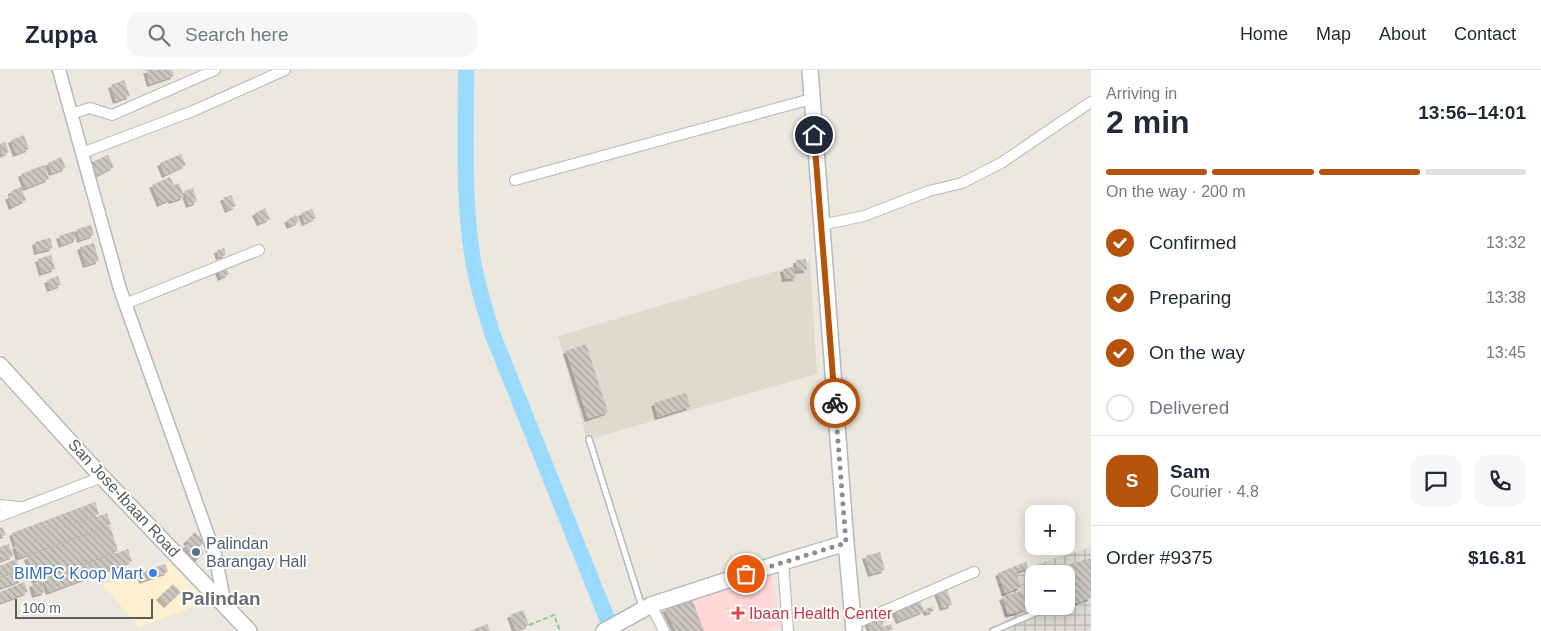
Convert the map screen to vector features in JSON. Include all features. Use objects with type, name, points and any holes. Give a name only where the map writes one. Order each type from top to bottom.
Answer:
[{"type":"main road","points":[[810,70],[854,628]]},
{"type":"main road","name":"San Jose-Ibaan Road","points":[[0,365],[249,631]]},
{"type":"main road","points":[[604,631],[647,607],[846,543]]},
{"type":"street","points":[[59,70],[125,304],[214,555],[225,605]]},
{"type":"street","points":[[71,114],[90,108],[112,115],[215,70]]},
{"type":"street","points":[[82,153],[193,111],[285,70]]},
{"type":"street","points":[[514,180],[811,98]]},
{"type":"street","points":[[821,225],[864,216],[929,191],[962,183],[1001,163],[1091,102]]},
{"type":"street","points":[[125,304],[259,250]]},
{"type":"street","points":[[0,516],[102,476]]},
{"type":"street","points":[[0,505],[22,507]]},
{"type":"street","points":[[783,562],[788,631]]},
{"type":"street","points":[[854,628],[974,572]]},
{"type":"street","points":[[647,607],[664,631]]},
{"type":"lane","points":[[589,439],[647,607]]},
{"type":"lane","points":[[993,631],[1031,615]]},
{"type":"path","points":[[529,625],[554,615],[560,631]]},
{"type":"shaded area","points":[[810,261],[817,374],[587,440],[558,336]]},
{"type":"shaded area","points":[[1091,547],[1091,631],[1009,631],[997,577],[1025,568],[1025,615],[1075,615],[1075,565],[1035,565],[1066,555],[1075,555],[1075,552]]},
{"type":"shaded area","points":[[169,562],[206,602],[139,627],[103,585]]},
{"type":"shaded area","name":"Ibaan Health Center","points":[[771,575],[781,626],[765,631],[704,631],[692,599]]},
{"type":"building","points":[[146,70],[172,70],[174,76],[150,84]]},
{"type":"building","points":[[124,80],[130,96],[116,101],[111,85]]},
{"type":"building","points":[[24,135],[29,149],[16,154],[11,140]]},
{"type":"building","points":[[5,142],[9,152],[2,155],[0,144]]},
{"type":"building","points":[[181,154],[186,165],[165,175],[160,163]]},
{"type":"building","points":[[108,155],[114,167],[96,176],[90,163]]},
{"type":"building","points":[[61,157],[66,168],[52,173],[48,163]]},
{"type":"building","points":[[44,165],[49,179],[26,188],[21,174]]},
{"type":"building","points":[[170,177],[174,185],[179,183],[184,197],[172,201],[171,199],[160,204],[152,185]]},
{"type":"building","points":[[21,187],[26,200],[12,207],[8,197],[12,195],[11,191]]},
{"type":"building","points":[[193,188],[197,202],[189,205],[184,191]]},
{"type":"building","points":[[231,195],[236,206],[228,210],[223,198]]},
{"type":"building","points":[[265,208],[270,219],[260,223],[255,213]]},
{"type":"building","points":[[312,209],[316,218],[305,223],[301,213]]},
{"type":"building","points":[[296,215],[299,222],[290,226],[287,220]]},
{"type":"building","points":[[91,225],[94,235],[80,240],[77,229]]},
{"type":"building","points":[[74,231],[77,239],[62,245],[59,236]]},
{"type":"building","points":[[50,238],[53,248],[37,252],[35,242]]},
{"type":"building","points":[[94,243],[99,261],[86,265],[80,247]]},
{"type":"building","points":[[224,248],[226,255],[219,257],[217,250]]},
{"type":"building","points":[[51,255],[55,269],[42,273],[38,259]]},
{"type":"building","points":[[806,259],[807,270],[797,271],[796,260]]},
{"type":"building","points":[[225,264],[229,274],[221,278],[217,268]]},
{"type":"building","points":[[794,267],[796,278],[785,279],[783,269]]},
{"type":"building","points":[[58,276],[61,285],[50,289],[47,280]]},
{"type":"building","points":[[586,344],[608,412],[588,419],[566,351]]},
{"type":"building","points":[[686,393],[690,407],[658,417],[654,403]]},
{"type":"building","points":[[95,502],[99,514],[16,545],[12,533]]},
{"type":"building","points":[[107,513],[111,524],[19,558],[15,546]]},
{"type":"building","points":[[110,526],[118,551],[35,581],[27,557]]},
{"type":"building","points":[[2,527],[6,535],[0,537],[0,528]]},
{"type":"building","points":[[195,532],[204,542],[199,547],[204,553],[197,560],[184,548],[188,543],[186,541]]},
{"type":"building","points":[[9,544],[13,556],[0,561],[0,547]]},
{"type":"building","points":[[128,549],[132,561],[49,592],[44,580]]},
{"type":"building","points":[[880,552],[885,570],[871,574],[865,556]]},
{"type":"building","points":[[1091,558],[1091,598],[1076,603],[1075,565],[1067,565]]},
{"type":"building","points":[[16,559],[20,569],[0,577],[0,566]]},
{"type":"building","points":[[1026,562],[1027,565],[1025,565],[1025,569],[1016,572],[1021,587],[1005,593],[998,573]]},
{"type":"building","name":"BIMPC Koop Mart","points":[[165,564],[168,572],[142,581],[139,573]]},
{"type":"building","points":[[19,572],[22,580],[0,588],[0,579]]},
{"type":"building","points":[[42,581],[45,592],[35,595],[32,584]]},
{"type":"building","points":[[24,582],[28,592],[0,603],[0,592]]},
{"type":"building","points":[[173,584],[181,592],[167,605],[159,597]]},
{"type":"building","points":[[946,586],[952,605],[943,608],[936,589]]},
{"type":"building","points":[[1022,591],[1025,610],[1008,615],[1002,597]]},
{"type":"building","points":[[919,598],[924,611],[899,621],[895,611]]},
{"type":"building","points":[[692,599],[704,631],[676,631],[665,609]]},
{"type":"building","points":[[932,607],[934,611],[927,613],[925,609]]},
{"type":"building","points":[[523,610],[529,625],[516,631],[510,615]]},
{"type":"building","points":[[884,615],[886,621],[882,623],[884,627],[891,624],[893,630],[871,631],[867,621]]},
{"type":"building","points":[[487,624],[490,631],[470,631]]},
{"type":"waterway","points":[[466,70],[467,209],[472,254],[480,294],[492,333],[612,631]]},
{"type":"way so far","points":[[746,574],[846,543],[835,403]]},
{"type":"place","name":"Palindan Barangay Hall","points":[[196,552]]},
{"type":"place","name":"BIMPC Koop Mart","points":[[153,573]]},
{"type":"place","name":"Ibaan Health Center","points":[[738,613]]},
{"type":"district","name":"Palindan","points":[[221,598]]},
{"type":"route","points":[[814,135],[835,403]]}]
